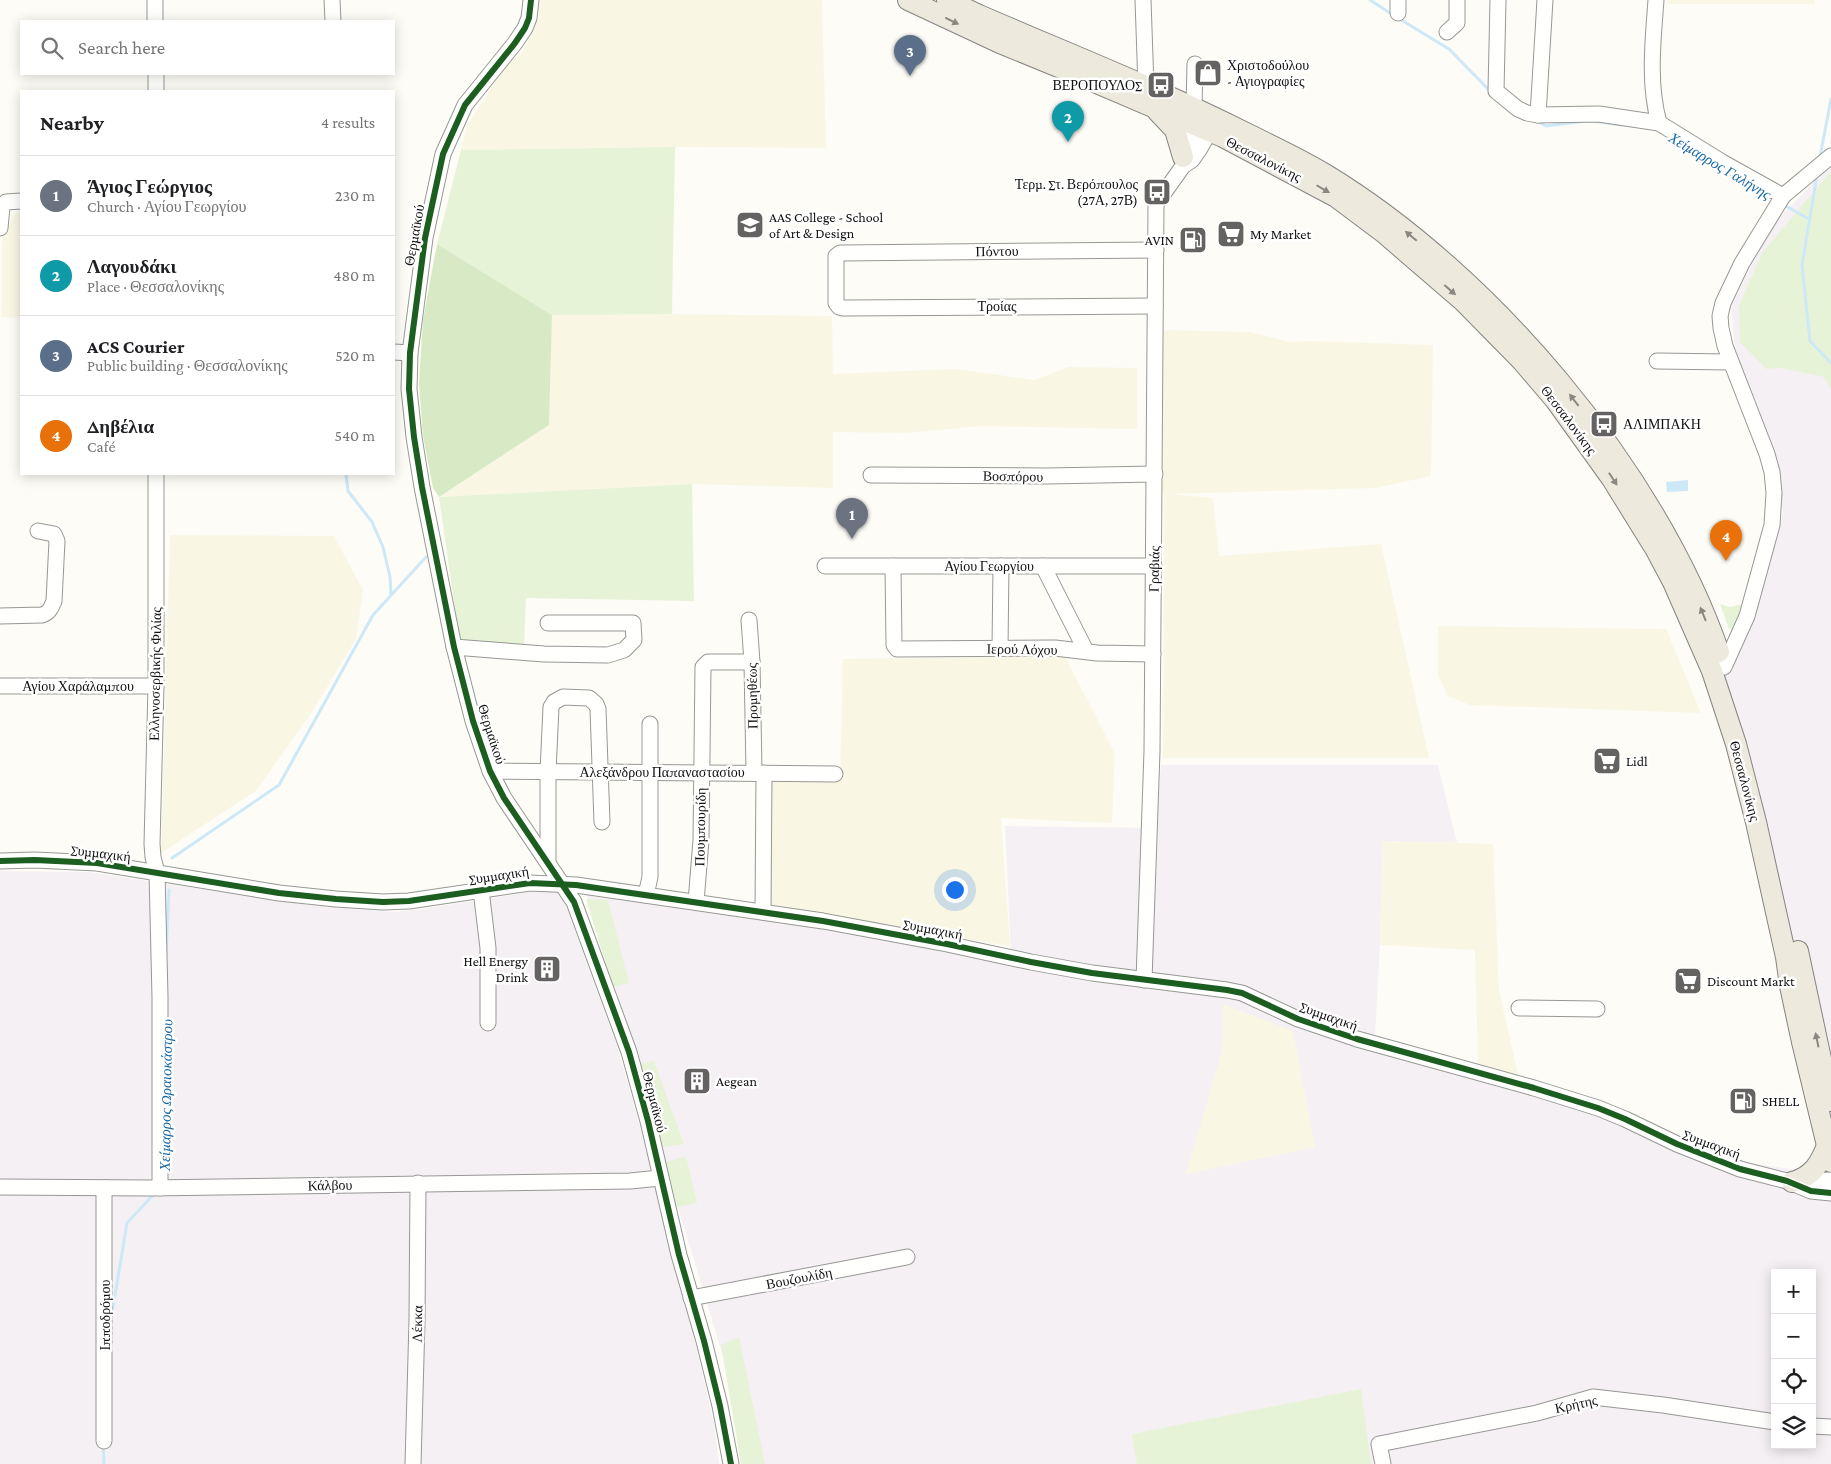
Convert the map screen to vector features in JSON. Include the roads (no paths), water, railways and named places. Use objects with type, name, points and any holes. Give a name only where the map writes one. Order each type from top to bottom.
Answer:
[{"type":"main road","name":"Θεσσαλονίκης","points":[[908,0],[1000,44],[1151,106],[1204,119],[1291,155],[1356,193],[1456,274],[1518,336],[1570,395],[1633,481],[1683,569],[1699,602],[1724,667],[1770,822],[1831,1105]]},
{"type":"main road","name":"Θεσσαλονίκης","points":[[947,0],[1146,86],[1336,197],[1384,233],[1449,288],[1496,333],[1534,374],[1570,419],[1620,491],[1673,582],[1704,651],[1725,708],[1758,830],[1786,956],[1790,986],[1802,1042],[1829,1152]]},
{"type":"main road","points":[[1151,106],[1175,130],[1183,162]]},
{"type":"main road","points":[[1789,1181],[1801,1180],[1814,1171],[1829,1152]]},
{"type":"street","points":[[155,0],[155,20]]},
{"type":"street","points":[[332,0],[333,20]]},
{"type":"street","name":"Θερμαϊκού","points":[[531,0],[529,18],[525,28],[465,106],[443,154],[425,238],[410,353],[410,389],[414,437],[454,647],[473,721],[490,771],[504,798],[574,902],[629,1052],[648,1121],[660,1178],[704,1341],[720,1406],[731,1464]]},
{"type":"street","points":[[1143,0],[1146,86]]},
{"type":"street","points":[[1447,32],[1457,23],[1457,0]]},
{"type":"street","points":[[1498,0],[1496,91],[1518,109],[1538,115],[1599,114],[1659,124],[1783,196]]},
{"type":"street","points":[[1538,115],[1544,0]]},
{"type":"street","points":[[1656,0],[1652,56],[1652,90],[1659,124]]},
{"type":"street","points":[[1195,64],[1204,119]]},
{"type":"street","points":[[156,75],[156,90]]},
{"type":"street","name":"Γραβιάς","points":[[1144,980],[1152,751],[1156,204],[1183,162],[1186,145],[1204,119]]},
{"type":"street","points":[[1724,667],[1742,630],[1752,600],[1772,525],[1774,493],[1772,472],[1730,362],[1721,328],[1720,316],[1723,303],[1742,263],[1783,196],[1831,156]]},
{"type":"street","points":[[0,228],[2,207],[6,202],[20,201]]},
{"type":"street","name":"Πόντου","points":[[840,307],[836,303],[836,256],[838,254],[1156,250]]},
{"type":"street","name":"Τροίας","points":[[840,307],[1156,306]]},
{"type":"street","points":[[395,352],[410,353]]},
{"type":"street","points":[[1657,361],[1730,362]]},
{"type":"street","name":"Βοσπόρου","points":[[871,475],[1047,476],[1155,474]]},
{"type":"street","name":"Ελληνοσερβικής Φιλίας","points":[[156,475],[156,686],[152,844],[157,873],[160,1006],[160,1188]]},
{"type":"street","points":[[0,616],[42,615],[48,613],[51,608],[54,601],[57,541],[54,534],[38,531]]},
{"type":"street","name":"Αγίου Γεωργίου","points":[[825,566],[1154,566]]},
{"type":"street","name":"Ιερού Λόχου","points":[[893,566],[894,645],[897,649],[1055,648],[1153,654]]},
{"type":"street","points":[[1000,648],[1001,566]]},
{"type":"street","points":[[1043,566],[1086,651]]},
{"type":"street","name":"Προμηθέως","points":[[749,620],[759,773],[763,912]]},
{"type":"street","points":[[454,647],[544,654],[608,654],[624,650],[634,640],[635,626],[633,623],[548,623]]},
{"type":"street","name":"Πουμπουρίδη","points":[[696,902],[701,840],[702,667],[705,663],[752,662]]},
{"type":"street","name":"Αγίου Χαράλαμπου","points":[[0,686],[156,686]]},
{"type":"street","points":[[548,862],[548,772],[551,707],[554,702],[563,697],[589,698],[596,704],[598,709],[602,822]]},
{"type":"street","points":[[646,895],[650,877],[650,724]]},
{"type":"street","name":"Αλεξάνδρου Παπαναστασίου","points":[[490,771],[835,774]]},
{"type":"street","name":"Συμμαχική","points":[[0,861],[74,861],[279,892],[376,902],[410,901],[530,883],[562,883],[887,932],[1031,962],[1144,980],[1228,990],[1242,993],[1324,1029],[1598,1108],[1677,1144],[1740,1169],[1789,1181],[1811,1191],[1831,1193]]},
{"type":"street","points":[[481,890],[488,948],[488,1023]]},
{"type":"street","points":[[1519,1008],[1597,1009]]},
{"type":"street","name":"Κάλβου","points":[[0,1187],[160,1188],[630,1181],[660,1178]]},
{"type":"street","name":"Συμμαχική","points":[[1789,1181],[1831,1180]]},
{"type":"street","name":"Λέκκα","points":[[414,1464],[418,1183]]},
{"type":"street","name":"Ιπποδρόμου","points":[[104,1188],[104,1442]]},
{"type":"street","name":"Βουζουλίδη","points":[[692,1298],[907,1257]]},
{"type":"street","name":"Κρήτης","points":[[1383,1464],[1379,1444],[1537,1413],[1593,1398],[1663,1405],[1771,1421]]},
{"type":"street","points":[[1816,1426],[1831,1427]]},
{"type":"water","points":[[1688,480],[1688,491],[1667,492],[1666,482]]},
{"type":"waterway","name":"Χείμαρρος Γαλήνης","points":[[1370,0],[1393,15]]},
{"type":"waterway","name":"Χείμαρρος Γαλήνης","points":[[1398,18],[1449,49],[1490,91]]},
{"type":"waterway","name":"Χείμαρρος Γαλήνης","points":[[1820,157],[1831,99]]},
{"type":"waterway","name":"Χείμαρρος Γαλήνης","points":[[1537,121],[1546,126],[1587,121]]},
{"type":"waterway","name":"Χείμαρρος Γαλήνης","points":[[1593,121],[1622,125]]},
{"type":"waterway","name":"Χείμαρρος Γαλήνης","points":[[1817,175],[1802,265],[1810,341],[1831,363]]},
{"type":"waterway","name":"Χείμαρρος Γαλήνης","points":[[1784,205],[1809,219]]},
{"type":"waterway","points":[[346,475],[348,491],[372,522],[383,547],[390,577],[391,594]]},
{"type":"waterway","points":[[172,858],[279,785],[373,615],[426,557]]},
{"type":"waterway","name":"Χείμαρρος Ωραιοκάστρου","points":[[166,955],[169,890]]},
{"type":"waterway","name":"Χείμαρρος Ωραιοκάστρου","points":[[167,1028],[167,1050]]},
{"type":"waterway","name":"Χείμαρρος Ωραιοκάστρου","points":[[111,1319],[127,1223],[155,1193]]},
{"type":"waterway","name":"Χείμαρρος Ωραιοκάστρου","points":[[103,1445],[104,1464]]},
{"type":"place","name":"Χριστοδούλου - Αγιογραφίες","points":[[1208,73]]},
{"type":"place","name":"ACS Courier","points":[[910,76]]},
{"type":"place","name":"ΒΕΡΟΠΟΥΛΟΣ","points":[[1161,85]]},
{"type":"place","name":"Λαγουδάκι","points":[[1068,142]]},
{"type":"place","name":"Τερμ. Στ. Βερόπουλος (27Α, 27Β)","points":[[1157,192]]},
{"type":"place","name":"AAS College - School of Art & Design","points":[[750,225]]},
{"type":"place","name":"My Market","points":[[1231,234]]},
{"type":"place","name":"AVIN","points":[[1193,240]]},
{"type":"place","name":"ΑΛΙΜΠΑΚΗ","points":[[1604,424]]},
{"type":"place","name":"Άγιος Γεώργιος","points":[[852,539]]},
{"type":"place","name":"Δηβέλια","points":[[1726,561]]},
{"type":"place","name":"Lidl","points":[[1607,761]]},
{"type":"place","name":"Hell Energy Drink","points":[[547,969]]},
{"type":"place","name":"Discount Markt","points":[[1688,981]]},
{"type":"place","name":"Aegean","points":[[697,1081]]},
{"type":"place","name":"SHELL","points":[[1743,1101]]}]
